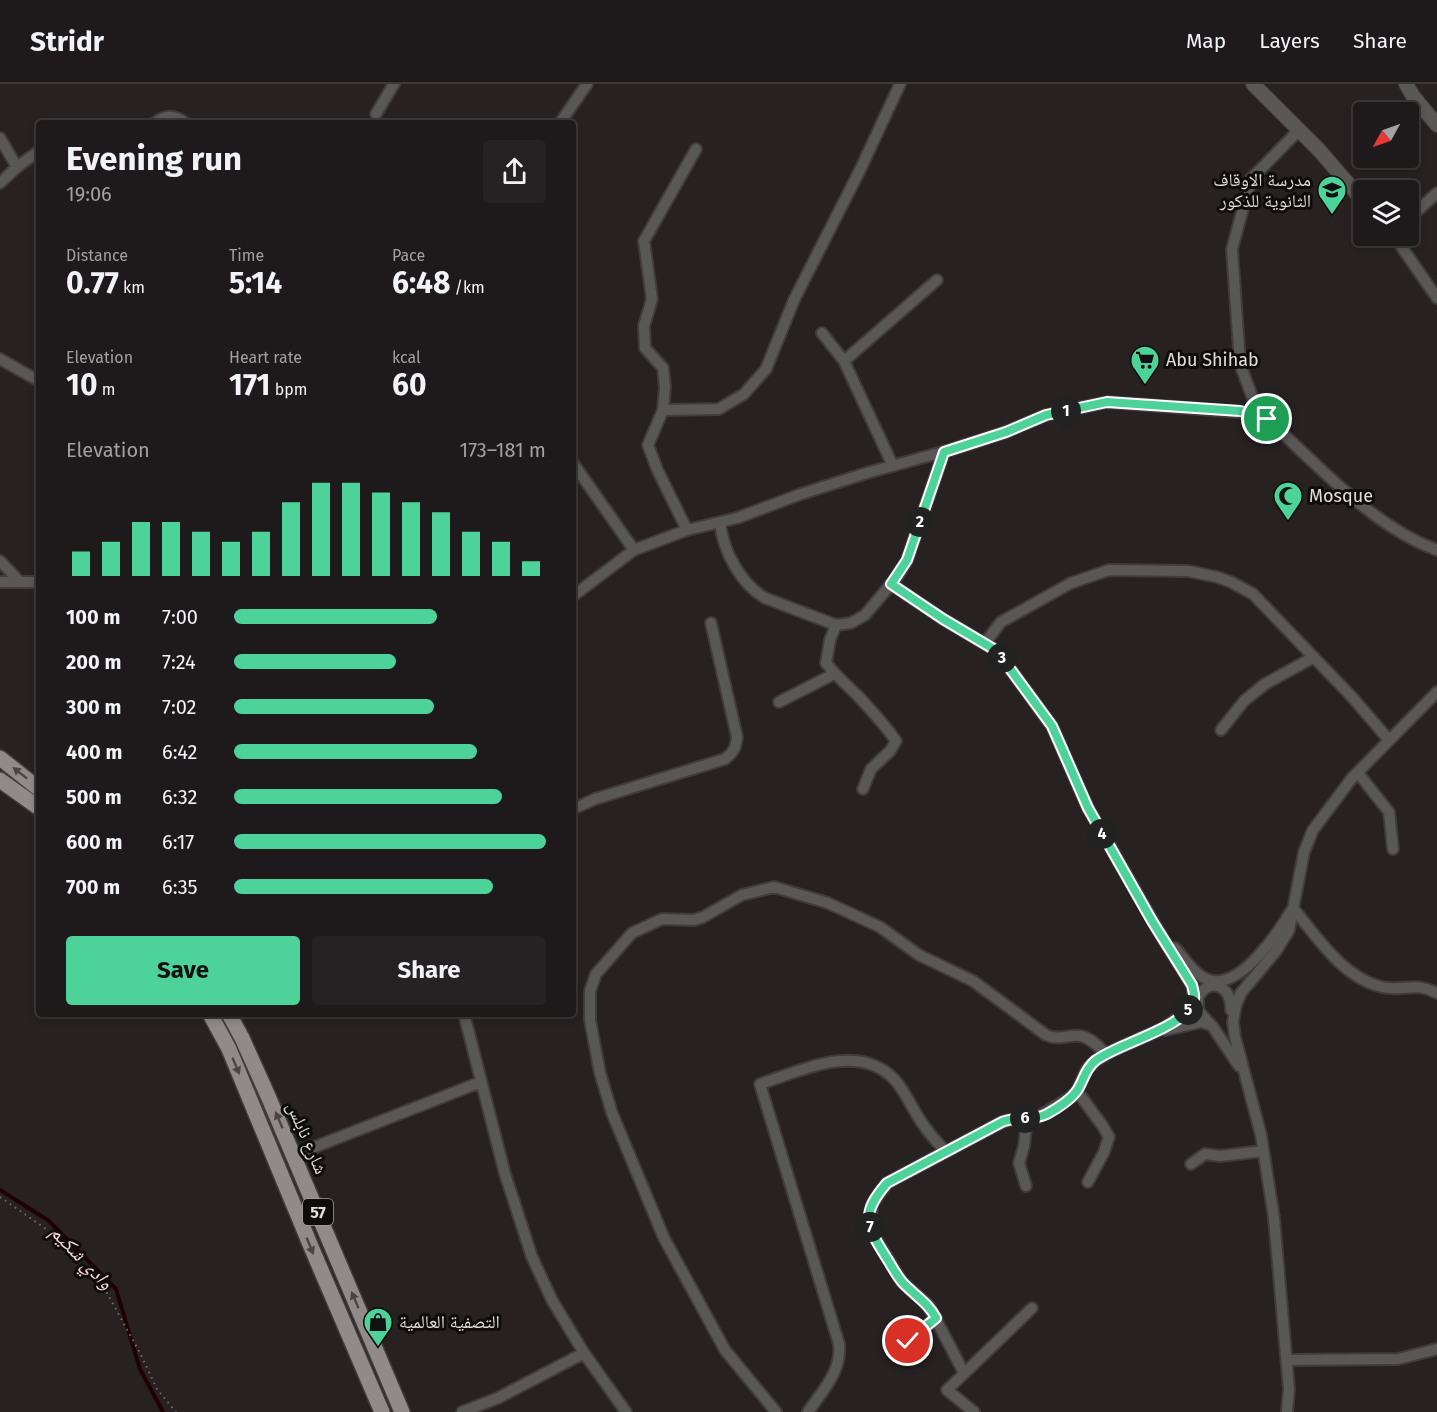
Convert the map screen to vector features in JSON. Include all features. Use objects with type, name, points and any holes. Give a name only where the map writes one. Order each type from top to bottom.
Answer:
[{"type":"main road","points":[[0,758],[36,787]]},
{"type":"main road","points":[[0,780],[36,806]]},
{"type":"main road","name":"شارع نابلس","points":[[212,1017],[229,1049],[382,1412]]},
{"type":"main road","name":"شارع نابلس","points":[[231,1017],[294,1155],[402,1412]]},
{"type":"street","points":[[376,114],[394,84]]},
{"type":"street","points":[[562,120],[587,84]]},
{"type":"street","points":[[663,410],[719,409],[744,394],[766,369],[794,300],[861,168],[900,84]]},
{"type":"street","points":[[1253,84],[1299,130],[1353,190]]},
{"type":"street","points":[[1406,84],[1437,125]]},
{"type":"street","points":[[160,120],[170,117],[180,120]]},
{"type":"street","points":[[1258,415],[1240,364],[1232,249],[1251,179],[1299,130]]},
{"type":"street","points":[[0,138],[17,167]]},
{"type":"street","points":[[687,530],[657,469],[648,445],[663,410],[665,387],[663,368],[645,348],[644,326],[652,299],[644,241],[696,149]]},
{"type":"street","points":[[0,183],[17,167],[36,154]]},
{"type":"street","points":[[1419,210],[1437,194]]},
{"type":"street","points":[[1401,246],[1437,298]]},
{"type":"street","points":[[844,361],[937,280]]},
{"type":"street","points":[[822,333],[844,361],[893,466]]},
{"type":"street","points":[[0,359],[36,379]]},
{"type":"street","points":[[576,594],[634,550],[687,530],[737,518],[801,494],[944,452],[1006,432],[1046,415],[1107,402],[1240,411],[1258,415],[1274,425],[1361,505],[1420,544],[1437,550]]},
{"type":"street","points":[[720,522],[729,554],[745,580],[757,593],[836,625],[851,623],[865,615],[891,584],[907,560],[944,452]]},
{"type":"street","points":[[576,467],[634,550]]},
{"type":"street","points":[[0,561],[19,581]]},
{"type":"street","points":[[986,643],[1001,622],[1071,583],[1109,570],[1188,571],[1217,577],[1253,594],[1352,697],[1389,740]]},
{"type":"street","points":[[0,582],[36,582]]},
{"type":"street","points":[[891,584],[943,619],[997,651],[1052,726],[1088,808],[1152,921],[1192,985],[1194,997],[1186,1012],[1156,1032]]},
{"type":"street","points":[[576,806],[725,759],[731,754],[737,737],[711,623]]},
{"type":"street","points":[[836,625],[830,640],[826,663],[896,741],[890,752],[871,769],[863,789]]},
{"type":"street","points":[[1221,730],[1244,701],[1265,684],[1314,657]]},
{"type":"street","points":[[779,702],[834,674]]},
{"type":"street","points":[[1233,1022],[1241,993],[1276,951],[1289,930],[1304,852],[1313,830],[1328,808],[1358,773],[1437,693]]},
{"type":"street","points":[[1358,773],[1389,812],[1393,849]]},
{"type":"street","points":[[776,1412],[726,1350],[664,1238],[612,1113],[600,1073],[589,1003],[592,982],[602,965],[632,933],[662,919],[693,920],[703,917],[742,895],[774,887],[828,903],[880,927],[919,955],[973,981],[1046,1035],[1059,1039],[1081,1036],[1106,1053]]},
{"type":"street","points":[[1152,921],[1196,972],[1214,981],[1226,979],[1251,963],[1268,947],[1293,908]]},
{"type":"street","points":[[1293,908],[1321,943],[1349,971],[1383,987],[1421,987],[1437,993]]},
{"type":"street","points":[[1245,1076],[1214,1027],[1201,1014],[1197,1003],[1201,992],[1211,986],[1222,988],[1230,995],[1233,1022],[1263,1151],[1274,1218],[1289,1389],[1287,1412]]},
{"type":"street","points":[[465,1017],[505,1174],[532,1257],[552,1300],[584,1353],[626,1412]]},
{"type":"street","points":[[964,1373],[929,1306],[902,1282],[872,1234],[869,1221],[872,1203],[887,1183],[1002,1122],[1010,1119],[1038,1117],[1047,1113],[1077,1091],[1087,1069],[1106,1053],[1156,1032],[1201,1022],[1214,1027]]},
{"type":"street","points":[[808,1412],[834,1376],[840,1354],[839,1344],[760,1084],[837,1060],[858,1061],[879,1068],[895,1080],[924,1127],[946,1152]]},
{"type":"street","points":[[294,1155],[481,1082]]},
{"type":"street","points":[[1077,1091],[1109,1137],[1104,1152],[1088,1182]]},
{"type":"street","points":[[1026,1186],[1019,1163],[1024,1146],[1027,1118]]},
{"type":"street","points":[[1191,1164],[1205,1154],[1220,1156],[1263,1151]]},
{"type":"street","points":[[974,1412],[947,1390],[1032,1308]]},
{"type":"street","points":[[908,1341],[936,1318]]},
{"type":"street","points":[[1287,1360],[1398,1359],[1437,1349]]},
{"type":"street","points":[[462,1412],[498,1398],[584,1353]]},
{"type":"path","points":[[0,1197],[46,1228],[102,1284],[157,1389],[176,1412]]},
{"type":"waterway","name":"وادي شكيم","points":[[0,1190],[49,1221],[116,1289],[140,1369],[163,1412]]},
{"type":"place","name":"مدرسة الاوقاف الثانوية للذكور","points":[[1332,216]]},
{"type":"place","name":"Abu Shihab","points":[[1145,386]]},
{"type":"place","name":"Mosque","points":[[1288,522]]},
{"type":"place","name":"التصفية العالمية","points":[[378,1348]]},
{"type":"route","points":[[908,1341],[936,1318],[929,1306],[902,1282],[872,1234],[869,1221],[875,1197],[887,1183],[1002,1122],[1010,1119],[1038,1117],[1047,1113],[1077,1091],[1082,1077],[1095,1061],[1106,1053],[1164,1028],[1186,1012],[1194,997],[1192,985],[1152,921],[1088,808],[1052,726],[997,651],[943,619],[891,584],[907,560],[944,452],[1006,432],[1046,415],[1107,402],[1240,411],[1267,419]]}]
